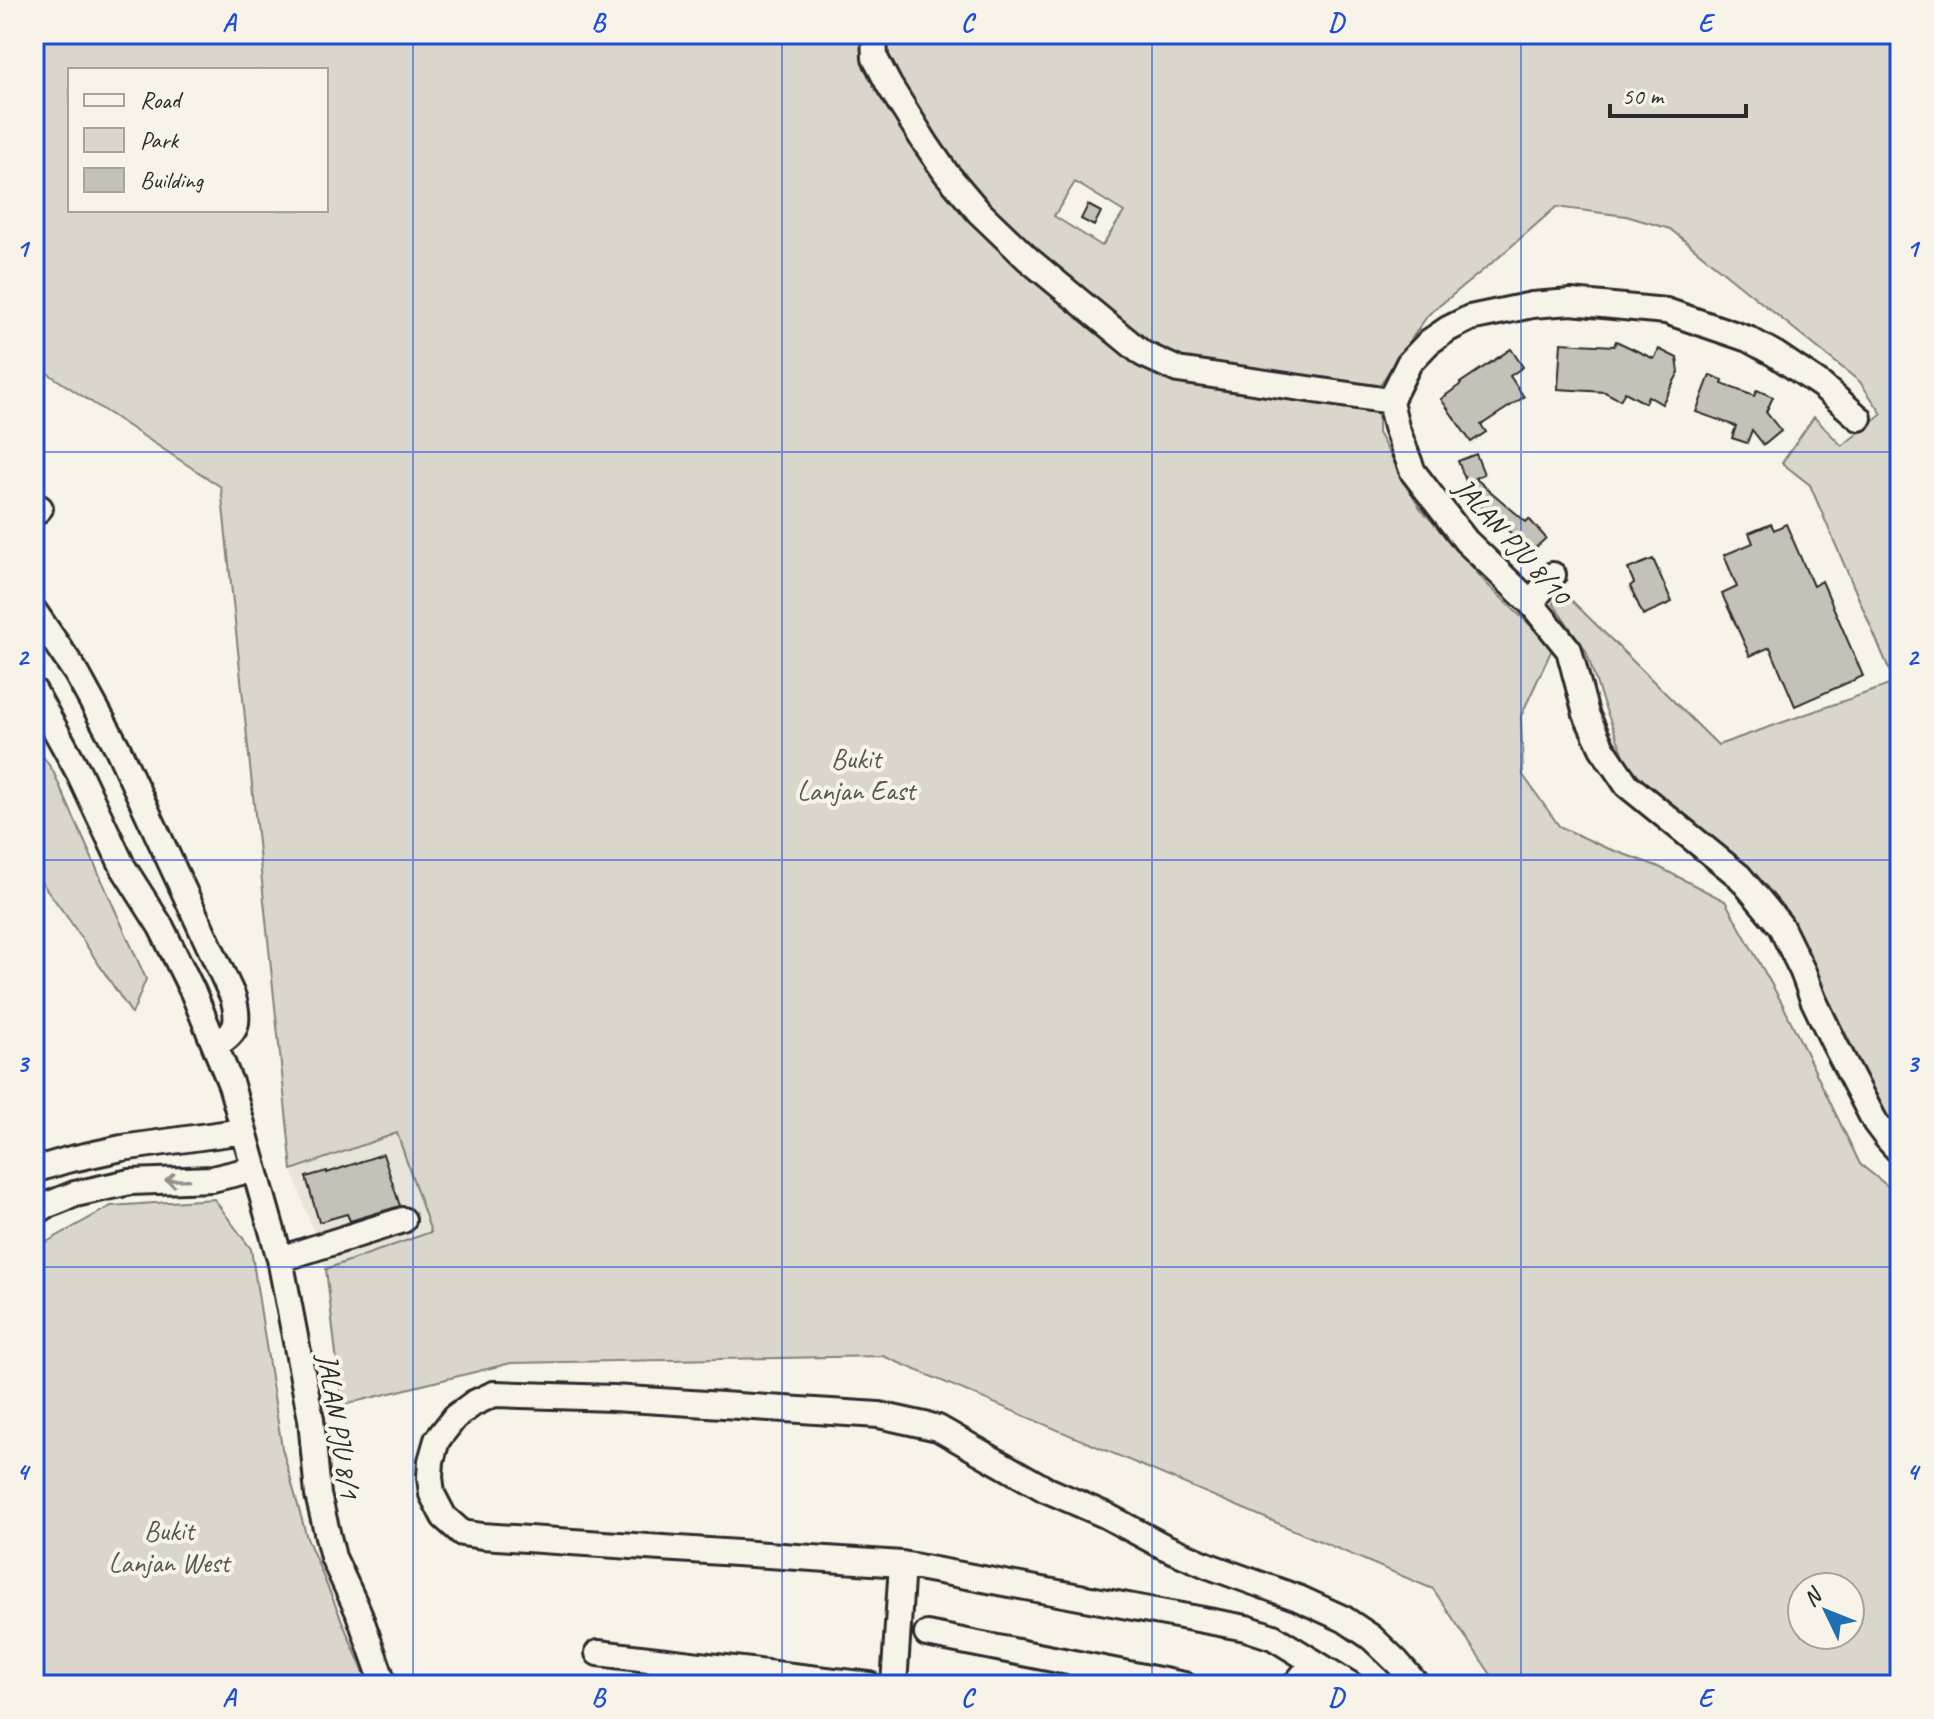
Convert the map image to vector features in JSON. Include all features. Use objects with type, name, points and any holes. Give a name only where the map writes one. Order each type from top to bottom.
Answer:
[{"type":"street","points":[[874,34],[875,58],[889,85],[946,173],[979,212],[1077,301],[1143,354],[1178,370],[1390,401],[1409,363],[1429,342],[1448,329],[1470,318],[1532,305],[1571,302],[1666,311],[1748,339],[1821,385],[1859,418]]},
{"type":"street","name":"JALAN PJU 8/10","points":[[1390,401],[1413,472],[1466,541],[1531,603],[1569,650],[1586,714],[1602,748],[1627,785],[1739,876],[1780,925],[1834,1043],[1875,1122],[1900,1152]]},
{"type":"street","points":[[1531,603],[1553,575]]},
{"type":"street","points":[[34,611],[77,674],[117,747],[233,997],[237,1025],[229,1038],[215,1045]]},
{"type":"street","name":"JALAN PJU 8/1","points":[[34,691],[79,773],[123,867],[161,927],[193,992],[231,1085],[280,1259],[311,1419],[318,1495],[329,1542],[384,1685]]},
{"type":"street","points":[[34,1170],[122,1148],[244,1131]]},
{"type":"street","points":[[34,1214],[75,1194],[130,1182],[212,1179],[254,1169]]},
{"type":"street","points":[[280,1259],[403,1220]]},
{"type":"street","points":[[1351,1685],[1273,1637],[1246,1628],[902,1564],[462,1533],[444,1517],[432,1494],[431,1461],[437,1440],[455,1417],[474,1403],[494,1394],[613,1398],[879,1415],[938,1428],[1045,1489],[1105,1515],[1163,1546],[1344,1619],[1371,1637],[1417,1685]]},
{"type":"street","points":[[894,1685],[902,1564]]},
{"type":"street","points":[[927,1634],[1184,1685]]},
{"type":"street","points":[[598,1653],[868,1685]]},
{"type":"street","points":[[1295,1685],[1314,1662]]},
{"type":"shaded area","points":[[397,1133],[431,1232],[326,1269],[292,1170]]},
{"type":"green space","name":"Bukit Lanjan East","points":[[34,34],[1900,34],[1900,1131],[1891,1122],[1871,1086],[1790,920],[1627,763],[1586,651],[1553,603],[1563,592],[1718,745],[1895,683],[1810,485],[1782,463],[1814,417],[1842,446],[1882,414],[1860,382],[1670,229],[1626,216],[1556,207],[1428,315],[1379,386],[1378,433],[1420,508],[1487,584],[1553,647],[1521,716],[1523,775],[1559,826],[1604,847],[1657,866],[1725,901],[1782,1003],[1860,1164],[1900,1196],[1900,1685],[1498,1685],[1433,1589],[883,1356],[511,1363],[342,1405],[326,1269],[431,1232],[397,1133],[292,1170],[221,487],[47,373],[34,385]],"holes":[[[1075,182],[1124,212],[1102,246],[1054,216]]]},
{"type":"green space","points":[[34,743],[53,771],[146,979],[132,1014],[34,872]]},
{"type":"green space","name":"Bukit Lanjan West","points":[[214,1199],[251,1249],[282,1448],[307,1538],[369,1685],[34,1685],[34,1249],[111,1206]]},
{"type":"building","points":[[1088,205],[1101,212],[1094,226],[1081,219]]},
{"type":"building","points":[[1616,341],[1654,359],[1659,349],[1677,358],[1679,372],[1662,404],[1648,396],[1645,403],[1625,392],[1620,400],[1605,392],[1558,389],[1561,343],[1614,346]]},
{"type":"building","points":[[1511,349],[1523,367],[1510,376],[1524,397],[1481,425],[1486,432],[1471,442],[1441,399]]},
{"type":"building","points":[[1710,375],[1723,380],[1722,384],[1754,396],[1757,390],[1773,397],[1766,412],[1781,431],[1764,445],[1752,430],[1747,443],[1732,438],[1736,426],[1696,412]]},
{"type":"building","points":[[1476,454],[1484,474],[1475,478],[1526,522],[1529,519],[1546,538],[1528,555],[1511,537],[1513,535],[1473,499],[1458,461]]},
{"type":"building","points":[[1771,524],[1774,530],[1786,524],[1813,586],[1822,581],[1863,676],[1795,706],[1770,647],[1750,656],[1722,594],[1737,587],[1724,555],[1753,543],[1749,533]]},
{"type":"building","points":[[1653,559],[1672,602],[1643,615],[1630,586],[1634,583],[1628,569]]},
{"type":"building","points":[[383,1154],[400,1206],[350,1221],[347,1214],[319,1222],[306,1177]]}]
